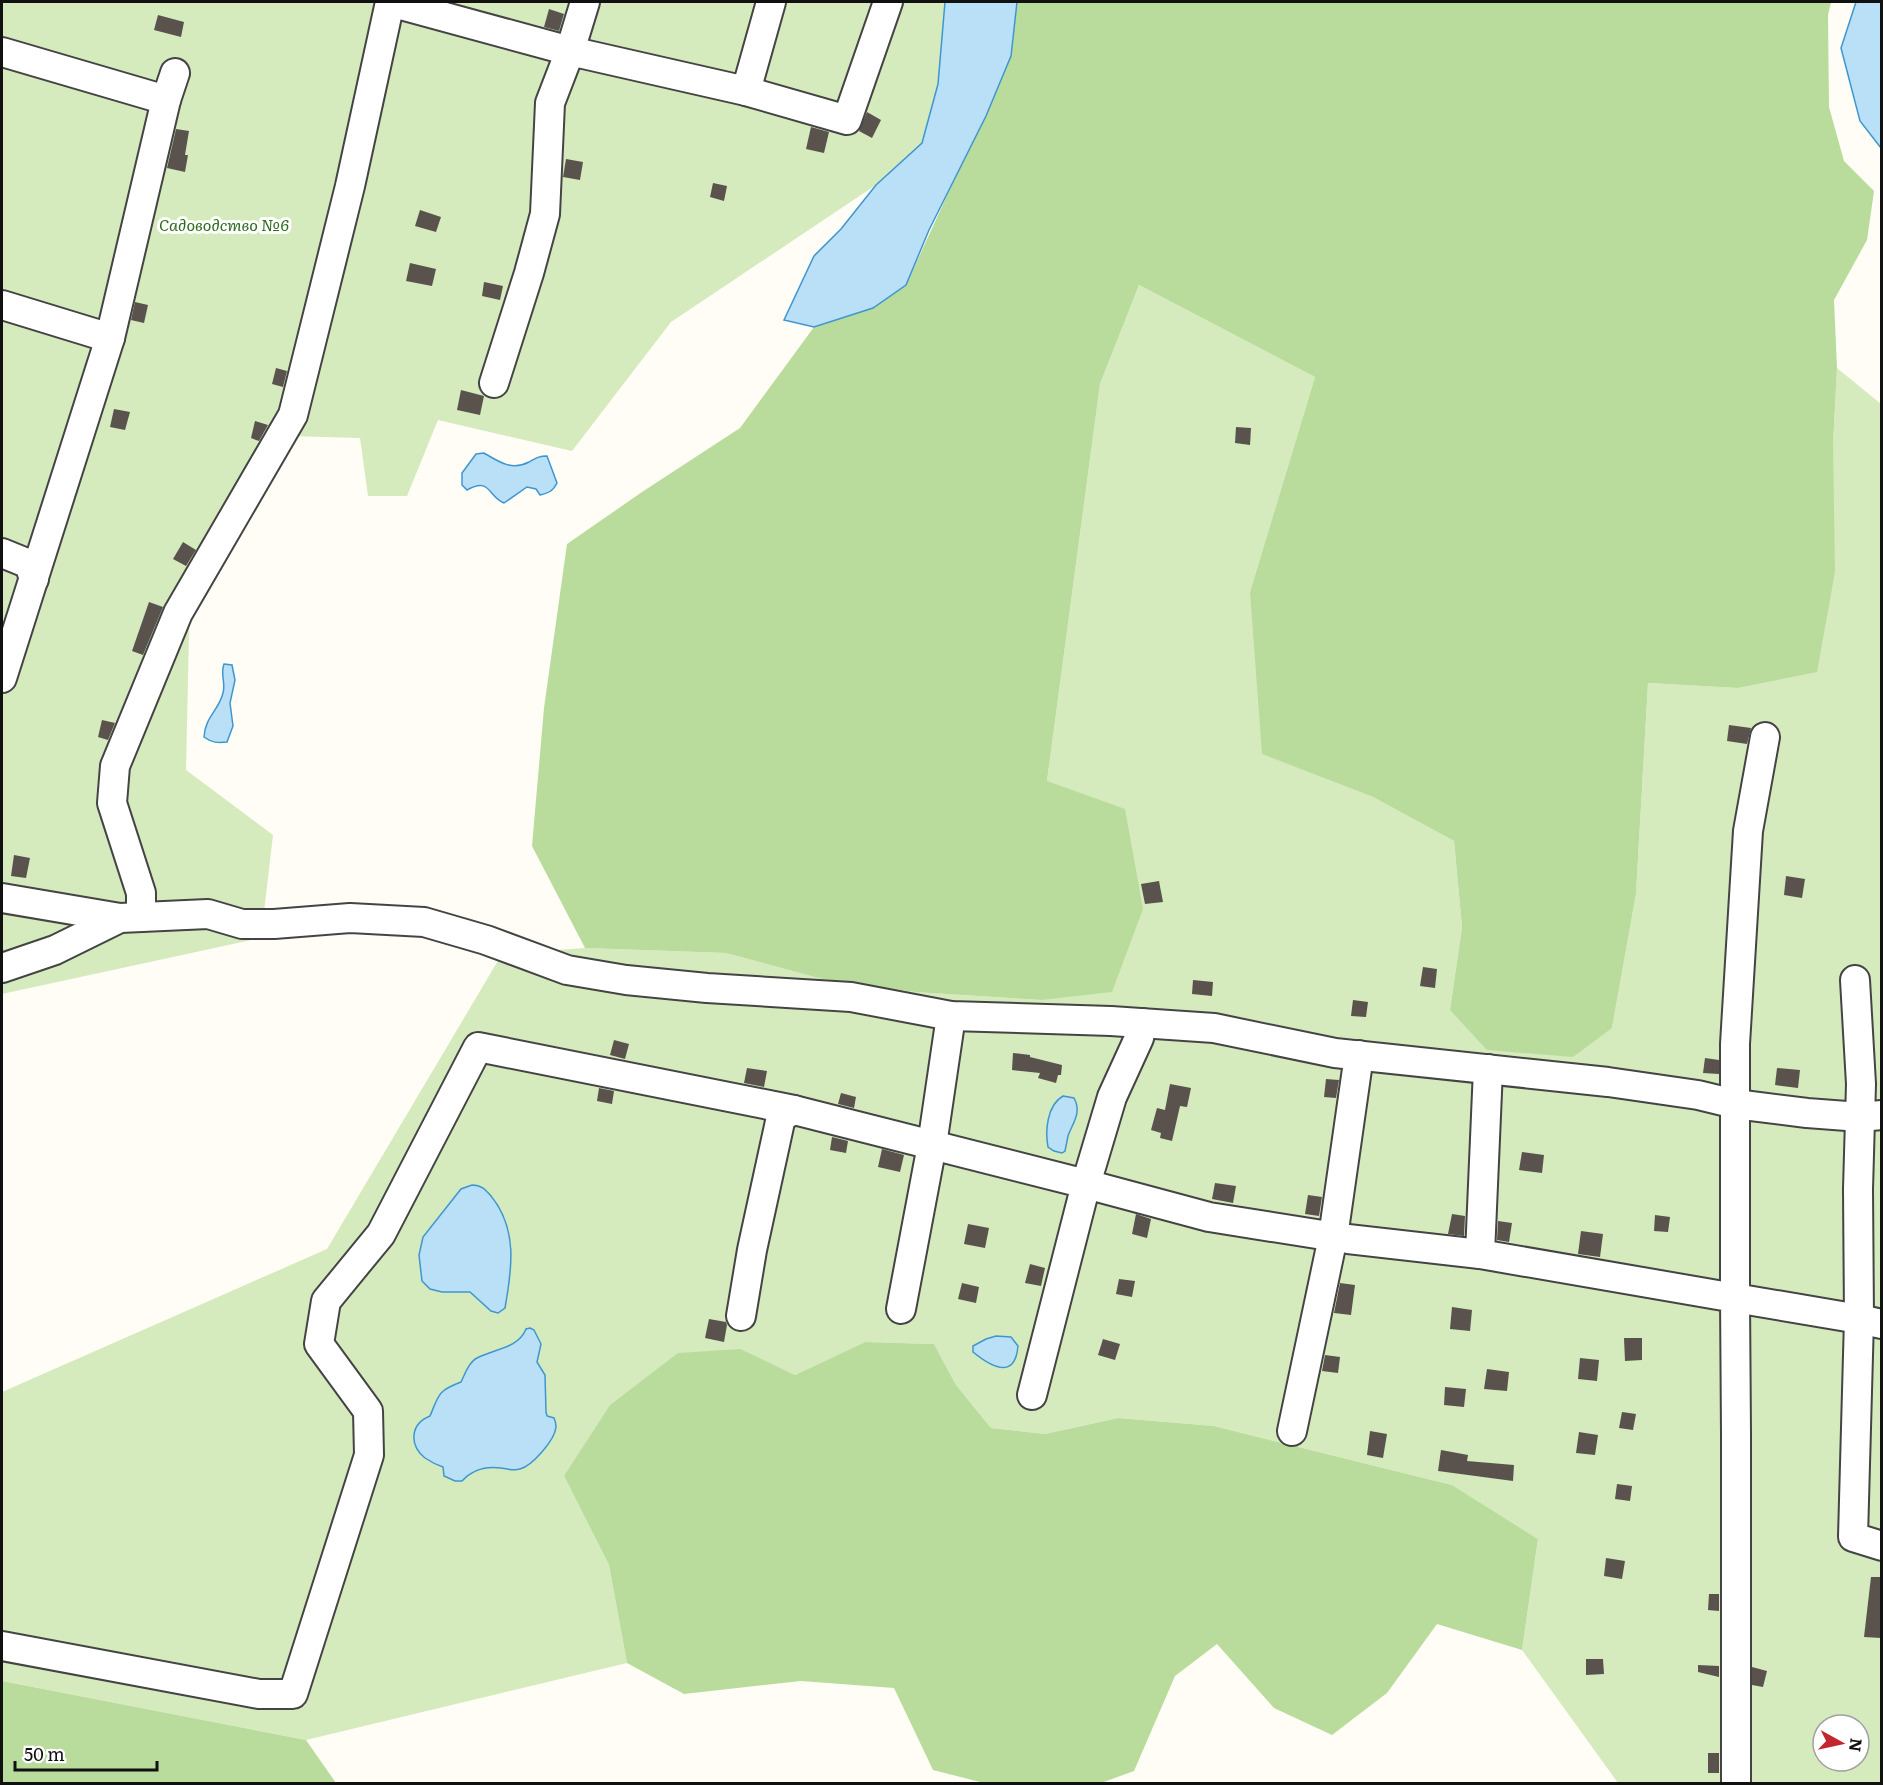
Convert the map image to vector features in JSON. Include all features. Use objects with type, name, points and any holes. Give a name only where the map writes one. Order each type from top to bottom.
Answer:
[{"type":"lane","points":[[2,968],[55,950],[131,918],[141,893],[111,803],[115,766],[178,613],[292,415],[350,186],[390,2],[570,51],[746,91],[847,120],[888,2]]},
{"type":"lane","points":[[494,383],[545,214],[550,103],[570,51],[585,2]]},
{"type":"lane","points":[[746,91],[771,2]]},
{"type":"lane","points":[[2,52],[166,100]]},
{"type":"lane","points":[[2,678],[110,338],[166,100],[175,72]]},
{"type":"lane","points":[[2,305],[110,338]]},
{"type":"lane","points":[[2,552],[29,564],[34,579]]},
{"type":"lane","points":[[1736,1784],[1735,1044],[1748,831],[1766,737]]},
{"type":"lane","points":[[2,898],[131,918],[208,914],[242,924],[350,918],[424,922],[486,940],[567,970],[626,980],[850,997],[951,1016],[1214,1028],[1335,1053],[1642,1087],[1698,1095],[1735,1104],[1871,1116]]},
{"type":"lane","points":[[1855,980],[1861,1084],[1871,1116],[1858,1190],[1870,1322],[1853,1537],[1881,1546]]},
{"type":"lane","points":[[901,1309],[932,1145],[951,1016]]},
{"type":"lane","points":[[1032,1395],[1086,1184],[1112,1097],[1139,1038],[1142,1023]]},
{"type":"lane","points":[[2,1646],[259,1694],[293,1694],[369,1455],[368,1410],[320,1344],[326,1300],[381,1234],[478,1047],[794,1110],[1209,1217],[1333,1237],[1480,1254],[1870,1322]]},
{"type":"lane","points":[[1292,1431],[1333,1237],[1359,1055]]},
{"type":"lane","points":[[1480,1254],[1488,1069]]},
{"type":"lane","points":[[741,1316],[752,1250],[781,1117],[794,1110]]},
{"type":"green space","name":"Садоводство №6","points":[[2,2],[945,2],[938,84],[922,143],[876,185],[671,322],[572,451],[438,420],[407,496],[368,496],[360,438],[289,436],[190,589],[186,770],[273,835],[261,938],[2,994]]},
{"type":"green space","points":[[1016,2],[1831,2],[1828,15],[1829,107],[1844,161],[1874,191],[1867,240],[1834,300],[1837,368],[1833,445],[1835,572],[1817,672],[1737,688],[1648,683],[1636,894],[1612,1028],[1573,1057],[1487,1050],[1450,1010],[1462,927],[1454,841],[1371,796],[1262,754],[1250,592],[1315,377],[1139,285],[1100,384],[1047,781],[1125,809],[1143,909],[1112,992],[1041,1000],[915,992],[822,979],[726,953],[585,948],[532,846],[544,708],[567,544],[740,428],[814,327],[873,308],[906,285],[1011,56]]},
{"type":"green space","points":[[1139,285],[1315,377],[1250,592],[1371,796],[1454,841],[1462,927],[1450,1010],[1612,1028],[1636,894],[1648,683],[1737,688],[1833,445],[1837,368],[1881,404],[1881,1783],[1618,1783],[1522,1650],[1538,1539],[1452,1485],[1214,1426],[1118,1418],[1045,1434],[991,1428],[956,1385],[934,1344],[865,1342],[795,1375],[741,1349],[564,1476],[609,1565],[627,1663],[306,1740],[2,1681],[2,1392],[327,1249],[502,954],[585,948],[726,953],[822,979],[915,992],[1041,1000],[1047,781],[1100,384]]},
{"type":"green space","points":[[865,1342],[934,1344],[956,1385],[991,1428],[1045,1434],[1118,1418],[1214,1426],[1452,1485],[1538,1539],[1522,1650],[1437,1624],[1387,1693],[1332,1735],[1274,1708],[1217,1644],[1175,1676],[1134,1771],[1101,1783],[988,1784],[933,1770],[894,1688],[801,1681],[684,1694],[627,1663],[609,1565],[564,1476],[610,1405],[678,1353],[741,1349],[795,1375]]},
{"type":"green space","points":[[2,1681],[306,1740],[336,1783],[2,1783]]},
{"type":"water","points":[[945,2],[1017,2],[1011,56],[986,116],[929,230],[906,285],[873,308],[814,327],[784,320],[814,256],[841,229],[876,185],[922,143],[938,84]]},
{"type":"water","points":[[1856,2],[1881,2],[1881,148],[1860,121],[1841,48]]},
{"type":"water","points":[[484,453],[500,462],[517,466],[547,456],[557,483],[550,491],[540,495],[536,489],[527,487],[504,503],[485,487],[467,490],[462,485],[462,473],[476,454]]},
{"type":"water","points":[[224,664],[232,665],[235,680],[230,703],[233,726],[227,742],[218,742],[204,737],[209,719],[223,693]]},
{"type":"water","points":[[1063,1096],[1074,1098],[1077,1108],[1065,1151],[1062,1153],[1048,1147],[1047,1134],[1050,1112]]},
{"type":"water","points":[[472,1185],[483,1188],[491,1196],[506,1222],[509,1236],[511,1264],[508,1293],[505,1308],[498,1313],[491,1311],[470,1292],[442,1292],[430,1289],[422,1281],[419,1255],[423,1237],[461,1189]]},
{"type":"water","points":[[526,1329],[534,1330],[541,1344],[537,1362],[545,1375],[547,1416],[554,1418],[556,1423],[552,1439],[536,1458],[520,1469],[485,1468],[470,1474],[462,1481],[455,1481],[444,1476],[443,1467],[425,1458],[416,1447],[415,1429],[430,1416],[440,1394],[461,1382],[467,1368],[474,1360],[511,1345],[522,1336]]},
{"type":"water","points":[[996,1336],[1011,1337],[1018,1346],[1016,1357],[1007,1367],[987,1362],[973,1352],[973,1346]]},
{"type":"building","points":[[549,9],[564,14],[559,31],[544,27]]},
{"type":"building","points":[[158,15],[184,22],[181,37],[154,30]]},
{"type":"building","points":[[867,112],[881,120],[872,138],[859,131]]},
{"type":"building","points":[[811,127],[829,132],[824,153],[806,149]]},
{"type":"building","points":[[176,129],[189,131],[185,172],[167,168]]},
{"type":"building","points":[[566,159],[583,162],[580,180],[563,177]]},
{"type":"building","points":[[713,183],[727,186],[724,201],[710,197]]},
{"type":"building","points":[[420,210],[441,217],[436,232],[415,226]]},
{"type":"building","points":[[410,263],[436,269],[432,286],[406,281]]},
{"type":"building","points":[[484,282],[503,286],[500,300],[482,296]]},
{"type":"building","points":[[135,302],[148,305],[144,323],[131,320]]},
{"type":"building","points":[[276,368],[287,371],[283,387],[272,384]]},
{"type":"building","points":[[461,390],[484,396],[480,415],[457,410]]},
{"type":"building","points":[[114,409],[130,412],[125,430],[110,427]]},
{"type":"building","points":[[255,421],[268,425],[259,441],[251,438]]},
{"type":"building","points":[[1236,427],[1251,428],[1250,445],[1235,443]]},
{"type":"building","points":[[183,542],[196,550],[186,566],[173,559]]},
{"type":"building","points":[[149,602],[163,607],[143,655],[132,651]]},
{"type":"building","points":[[102,720],[115,723],[108,740],[98,737]]},
{"type":"building","points":[[1729,725],[1751,728],[1747,744],[1727,741]]},
{"type":"building","points":[[14,855],[30,858],[26,878],[11,876]]},
{"type":"building","points":[[1786,876],[1805,879],[1802,898],[1784,895]]},
{"type":"building","points":[[1159,881],[1163,902],[1145,904],[1141,884]]},
{"type":"building","points":[[1423,967],[1437,969],[1435,988],[1420,986]]},
{"type":"building","points":[[1193,980],[1213,982],[1212,996],[1192,994]]},
{"type":"building","points":[[1353,1000],[1368,1002],[1366,1017],[1351,1016]]},
{"type":"building","points":[[614,1040],[629,1044],[625,1059],[610,1055]]},
{"type":"building","points":[[1013,1053],[1030,1055],[1030,1057],[1062,1065],[1061,1075],[1058,1075],[1056,1083],[1038,1078],[1040,1073],[1012,1070]]},
{"type":"building","points":[[1705,1058],[1719,1060],[1719,1074],[1703,1073]]},
{"type":"building","points":[[747,1068],[767,1071],[764,1087],[744,1083]]},
{"type":"building","points":[[1777,1068],[1800,1070],[1798,1088],[1775,1085]]},
{"type":"building","points":[[1326,1079],[1339,1080],[1336,1098],[1324,1097]]},
{"type":"building","points":[[1170,1084],[1191,1088],[1187,1107],[1180,1106],[1172,1141],[1160,1138],[1161,1133],[1151,1130],[1157,1108],[1165,1110]]},
{"type":"building","points":[[599,1088],[614,1091],[612,1104],[597,1101]]},
{"type":"building","points":[[841,1093],[856,1097],[854,1108],[838,1104]]},
{"type":"building","points":[[832,1137],[848,1141],[846,1153],[830,1150]]},
{"type":"building","points":[[882,1149],[904,1155],[900,1172],[878,1167]]},
{"type":"building","points":[[1522,1152],[1544,1155],[1542,1173],[1519,1170]]},
{"type":"building","points":[[1215,1183],[1236,1186],[1233,1203],[1212,1199]]},
{"type":"building","points":[[1308,1195],[1322,1197],[1319,1216],[1305,1214]]},
{"type":"building","points":[[1136,1214],[1151,1219],[1147,1238],[1132,1234]]},
{"type":"building","points":[[1452,1214],[1465,1216],[1464,1236],[1448,1234]]},
{"type":"building","points":[[1655,1215],[1670,1217],[1668,1232],[1654,1231]]},
{"type":"building","points":[[1498,1221],[1512,1223],[1509,1242],[1497,1240]]},
{"type":"building","points":[[968,1224],[989,1228],[985,1248],[964,1244]]},
{"type":"building","points":[[1581,1231],[1603,1234],[1600,1257],[1578,1254]]},
{"type":"building","points":[[1030,1264],[1045,1268],[1041,1286],[1025,1283]]},
{"type":"building","points":[[1119,1279],[1135,1281],[1132,1297],[1116,1294]]},
{"type":"building","points":[[962,1283],[979,1287],[976,1303],[958,1299]]},
{"type":"building","points":[[1340,1283],[1355,1285],[1351,1315],[1334,1313]]},
{"type":"building","points":[[1452,1307],[1472,1310],[1470,1331],[1450,1329]]},
{"type":"building","points":[[709,1319],[726,1322],[724,1342],[705,1338]]},
{"type":"building","points":[[1624,1338],[1642,1338],[1642,1360],[1625,1361]]},
{"type":"building","points":[[1103,1339],[1120,1344],[1115,1360],[1098,1355]]},
{"type":"building","points":[[1325,1355],[1340,1357],[1338,1373],[1322,1371]]},
{"type":"building","points":[[1580,1358],[1599,1360],[1597,1381],[1578,1379]]},
{"type":"building","points":[[1487,1369],[1509,1372],[1507,1391],[1484,1389]]},
{"type":"building","points":[[1445,1387],[1466,1389],[1464,1407],[1444,1405]]},
{"type":"building","points":[[1622,1412],[1636,1414],[1633,1430],[1619,1428]]},
{"type":"building","points":[[1370,1431],[1387,1434],[1383,1458],[1367,1455]]},
{"type":"building","points":[[1579,1432],[1598,1435],[1595,1455],[1576,1453]]},
{"type":"building","points":[[1441,1450],[1468,1455],[1467,1461],[1514,1465],[1513,1481],[1438,1471]]},
{"type":"building","points":[[1617,1484],[1632,1486],[1630,1501],[1615,1499]]},
{"type":"building","points":[[1606,1558],[1625,1561],[1622,1579],[1604,1576]]},
{"type":"building","points":[[1871,1577],[1881,1577],[1881,1638],[1864,1637]]},
{"type":"building","points":[[1709,1594],[1719,1594],[1719,1611],[1708,1610]]},
{"type":"building","points":[[1586,1659],[1603,1659],[1604,1674],[1586,1675]]},
{"type":"building","points":[[1698,1665],[1719,1666],[1719,1677],[1698,1672]]},
{"type":"building","points":[[1752,1667],[1767,1671],[1763,1687],[1752,1685]]},
{"type":"building","points":[[1708,1753],[1719,1753],[1719,1773],[1708,1773]]}]
